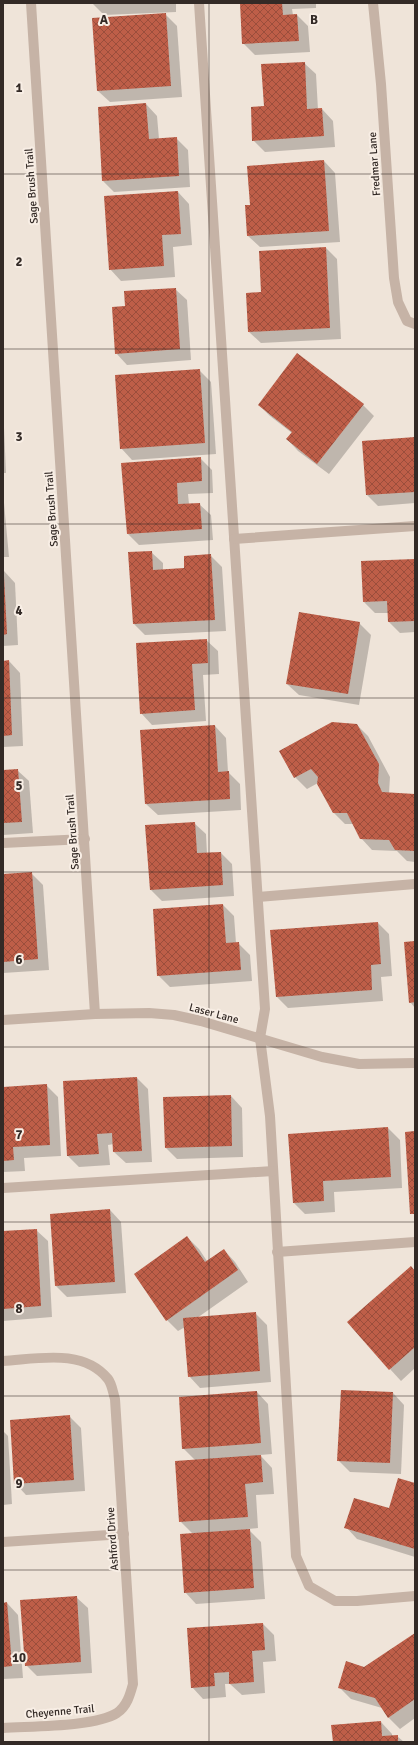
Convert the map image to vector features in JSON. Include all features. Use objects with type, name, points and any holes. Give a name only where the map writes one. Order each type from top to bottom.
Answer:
[{"type":"street","name":"Sage Brush Trail","points":[[31,3],[96,1014]]},
{"type":"street","points":[[199,3],[265,1009],[260,1038],[270,1116],[296,1556],[309,1586],[335,1601],[357,1601],[415,1596]]},
{"type":"street","name":"Fredmar Lane","points":[[373,3],[381,84],[394,278],[398,302],[411,322]]},
{"type":"street","points":[[234,539],[415,526]]},
{"type":"street","points":[[3,843],[84,839]]},
{"type":"street","points":[[258,897],[415,884]]},
{"type":"street","name":"Laser Lane","points":[[3,1020],[96,1014],[149,1013],[174,1015],[260,1038],[322,1057],[359,1064],[415,1062]]},
{"type":"street","points":[[3,1188],[273,1171]]},
{"type":"street","points":[[277,1252],[415,1242]]},
{"type":"street","name":"Ashford Drive","points":[[3,1361],[61,1357],[80,1360],[95,1367],[109,1380],[115,1399],[133,1684],[129,1700],[118,1712]]},
{"type":"street","points":[[3,1542],[124,1534]]},
{"type":"street","name":"Cheyenne Trail","points":[[3,1728],[89,1722],[105,1718],[118,1712]]},
{"type":"building","points":[[240,3],[282,3],[283,15],[297,14],[299,41],[242,44]]},
{"type":"building","points":[[166,13],[171,86],[97,91],[92,18]]},
{"type":"building","points":[[305,62],[307,109],[322,108],[324,136],[252,141],[251,107],[264,106],[261,64]]},
{"type":"building","points":[[146,103],[149,139],[177,137],[179,176],[102,181],[98,107]]},
{"type":"building","points":[[324,160],[329,231],[247,236],[245,205],[250,205],[247,166]]},
{"type":"building","points":[[178,191],[181,234],[162,235],[164,266],[109,270],[104,196]]},
{"type":"building","points":[[326,247],[330,328],[248,332],[246,293],[261,292],[259,251]]},
{"type":"building","points":[[176,288],[180,349],[115,354],[112,307],[125,306],[124,291]]},
{"type":"building","points":[[297,353],[364,404],[317,464],[286,439],[292,432],[258,405]]},
{"type":"building","points":[[200,369],[205,443],[120,449],[115,375]]},
{"type":"building","points":[[415,437],[415,492],[366,495],[362,441]]},
{"type":"building","points":[[201,457],[202,481],[177,483],[178,504],[200,503],[202,529],[127,534],[121,463]]},
{"type":"building","points":[[152,551],[153,570],[184,568],[184,556],[211,554],[215,620],[133,624],[128,552]]},
{"type":"building","points":[[415,559],[415,621],[388,622],[387,601],[363,602],[361,561]]},
{"type":"building","points":[[3,576],[7,634],[3,635]]},
{"type":"building","points":[[299,612],[360,622],[348,694],[286,684]]},
{"type":"building","points":[[207,639],[208,663],[192,664],[195,710],[140,714],[136,643]]},
{"type":"building","points":[[9,660],[12,735],[3,736],[3,661]]},
{"type":"building","points":[[332,722],[357,724],[379,764],[378,783],[382,792],[415,794],[415,851],[395,850],[389,840],[360,839],[347,813],[333,813],[317,784],[318,777],[311,769],[294,778],[279,751]]},
{"type":"building","points":[[215,725],[218,772],[229,771],[230,799],[145,804],[140,730]]},
{"type":"building","points":[[18,769],[22,822],[3,823],[3,770]]},
{"type":"building","points":[[195,822],[197,853],[221,852],[223,885],[150,890],[145,825]]},
{"type":"building","points":[[32,872],[38,959],[3,962],[3,874]]},
{"type":"building","points":[[223,904],[226,943],[239,942],[241,970],[157,976],[153,909]]},
{"type":"building","points":[[378,922],[381,964],[371,965],[372,990],[276,997],[270,930]]},
{"type":"building","points":[[415,941],[415,1002],[409,1003],[404,942]]},
{"type":"building","points":[[137,1077],[142,1151],[113,1152],[112,1133],[97,1134],[99,1154],[67,1156],[63,1081]]},
{"type":"building","points":[[47,1084],[50,1145],[13,1147],[14,1160],[3,1161],[3,1087]]},
{"type":"building","points":[[231,1095],[232,1146],[165,1148],[163,1097]]},
{"type":"building","points":[[388,1127],[391,1177],[323,1181],[324,1201],[293,1203],[288,1134]]},
{"type":"building","points":[[415,1131],[415,1214],[410,1214],[405,1132]]},
{"type":"building","points":[[110,1209],[115,1282],[55,1286],[50,1214]]},
{"type":"building","points":[[37,1229],[41,1306],[3,1309],[3,1231]]},
{"type":"building","points":[[187,1236],[205,1262],[224,1249],[238,1270],[166,1321],[134,1274]]},
{"type":"building","points":[[411,1266],[415,1271],[415,1347],[389,1370],[347,1322]]},
{"type":"building","points":[[256,1312],[260,1371],[188,1377],[183,1318]]},
{"type":"building","points":[[341,1390],[393,1392],[390,1463],[337,1461]]},
{"type":"building","points":[[257,1391],[261,1443],[182,1449],[179,1397]]},
{"type":"building","points":[[70,1415],[74,1480],[14,1484],[10,1420]]},
{"type":"building","points":[[261,1455],[263,1482],[245,1484],[248,1517],[179,1522],[175,1461]]},
{"type":"building","points":[[398,1478],[415,1483],[415,1549],[344,1528],[354,1498],[389,1508]]},
{"type":"building","points":[[250,1529],[254,1588],[184,1593],[180,1534]]},
{"type":"building","points":[[77,1596],[81,1662],[25,1666],[20,1600]]},
{"type":"building","points":[[7,1602],[12,1666],[3,1667],[3,1603]]},
{"type":"building","points":[[263,1623],[265,1650],[252,1651],[254,1682],[229,1684],[229,1672],[214,1673],[215,1686],[191,1688],[187,1628]]},
{"type":"building","points":[[415,1633],[415,1699],[388,1718],[375,1698],[338,1688],[346,1661],[364,1667]]},
{"type":"building","points":[[381,1721],[382,1736],[398,1735],[398,1742],[333,1742],[331,1725]]}]
